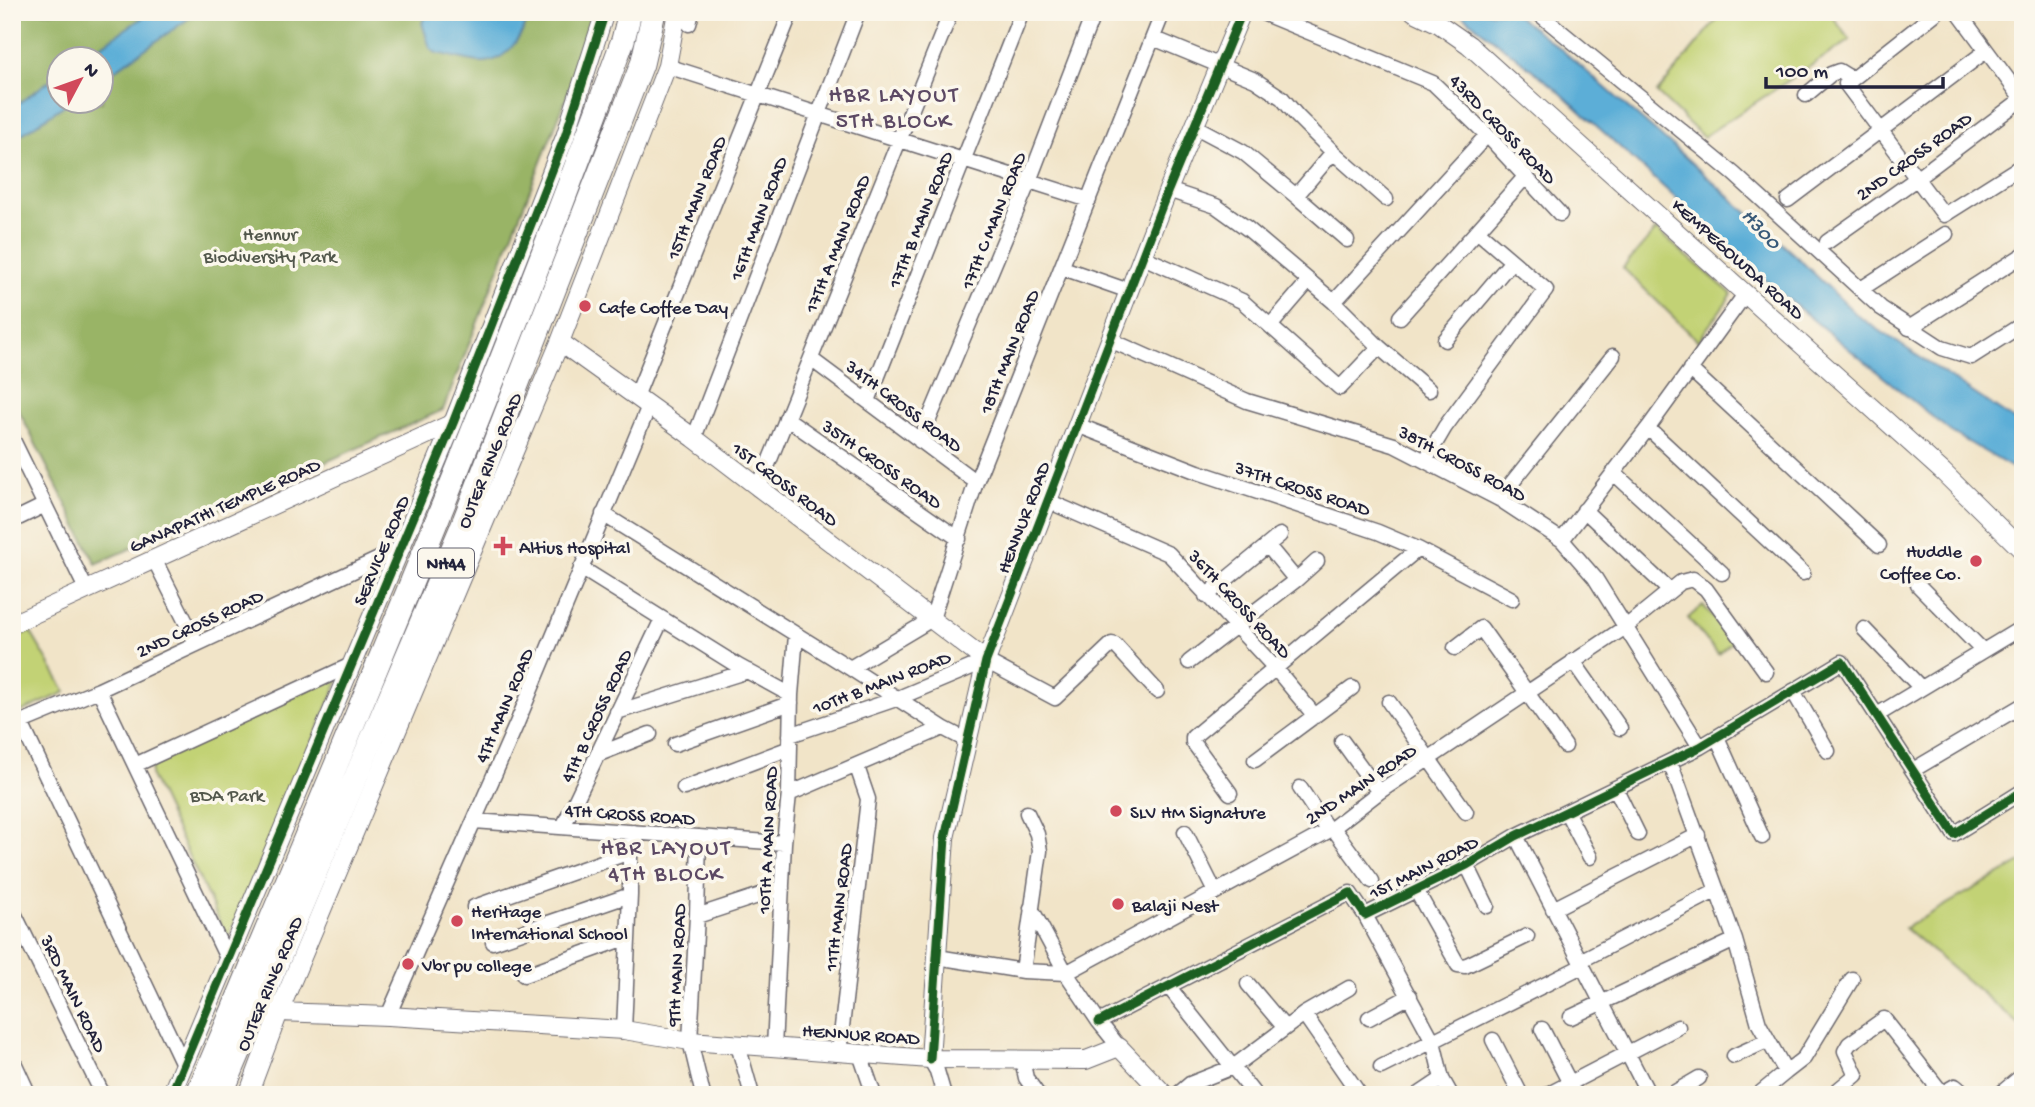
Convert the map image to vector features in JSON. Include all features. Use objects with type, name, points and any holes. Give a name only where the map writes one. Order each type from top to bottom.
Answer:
[{"type":"highway","name":"OUTER RING ROAD","points":[[197,1095],[484,408],[554,229],[623,40],[630,12]]},
{"type":"highway","name":"OUTER RING ROAD","points":[[220,1095],[461,529],[642,64],[654,12]]},
{"type":"street","name":"SERVICE ROAD","points":[[171,1095],[453,423],[565,137],[606,12]]},
{"type":"street","name":"15TH MAIN ROAD","points":[[643,402],[757,94],[791,12]]},
{"type":"street","name":"16TH MAIN ROAD","points":[[694,438],[858,12]]},
{"type":"street","name":"17TH A MAIN ROAD","points":[[758,489],[951,12]]},
{"type":"street","name":"17TH B MAIN ROAD","points":[[868,401],[1022,12]]},
{"type":"street","name":"17TH C MAIN ROAD","points":[[920,441],[1029,181],[1094,12]]},
{"type":"street","name":"18TH MAIN ROAD","points":[[932,619],[976,482],[1163,12]]},
{"type":"street","name":"HENNUR ROAD","points":[[279,1012],[624,1030],[690,1041],[930,1059],[945,838],[986,661],[1168,190],[1242,12]]},
{"type":"street","name":"43RD CROSS ROAD","points":[[1260,12],[1433,83],[1487,135],[1560,214]]},
{"type":"street","name":"KEMPEGOWDA ROAD","points":[[1414,12],[1439,24],[1469,45],[1943,472],[2023,551]]},
{"type":"street","points":[[1536,12],[1734,174],[1881,308],[1909,328],[1942,348],[1971,357],[2023,324]]},
{"type":"street","points":[[1849,82],[1937,12]]},
{"type":"street","points":[[1962,14],[2022,99]]},
{"type":"street","points":[[248,1095],[279,1012],[560,342],[686,16]]},
{"type":"street","points":[[1153,38],[1255,80],[1282,98],[1333,152],[1386,199]]},
{"type":"street","points":[[1788,200],[1986,51]]},
{"type":"street","points":[[667,66],[1089,200]]},
{"type":"street","points":[[1805,95],[1831,74],[1839,71],[1880,131],[1944,215],[2023,165]]},
{"type":"street","name":"2ND CROSS ROAD","points":[[1827,242],[2022,99]]},
{"type":"street","points":[[1194,126],[1243,152],[1347,240]]},
{"type":"street","points":[[1334,302],[1487,135]]},
{"type":"street","points":[[1296,197],[1333,152]]},
{"type":"street","points":[[1400,317],[1526,176]]},
{"type":"street","points":[[1168,190],[1216,206],[1248,229],[1334,302],[1429,390]]},
{"type":"street","points":[[1425,461],[1445,427],[1546,289],[1477,231]]},
{"type":"street","points":[[1861,289],[1946,234]]},
{"type":"street","points":[[1909,328],[2023,255]]},
{"type":"street","points":[[1143,257],[1242,301],[1340,388],[1379,346]]},
{"type":"street","points":[[1446,340],[1512,261]]},
{"type":"street","points":[[1063,268],[1129,292]]},
{"type":"street","points":[[1271,325],[1308,282]]},
{"type":"street","points":[[1562,540],[1614,474],[1746,293]]},
{"type":"street","name":"38TH CROSS ROAD","points":[[1110,340],[1247,401],[1394,445],[1499,499],[1562,540],[1595,578],[1700,747]]},
{"type":"street","name":"1ST CROSS ROAD","points":[[560,342],[694,438],[986,661]]},
{"type":"street","points":[[1499,499],[1613,356]]},
{"type":"street","name":"34TH CROSS ROAD","points":[[811,359],[976,482]]},
{"type":"street","points":[[1690,369],[1879,545]]},
{"type":"street","name":"4TH MAIN ROAD","points":[[388,1016],[517,723],[603,514],[643,402]]},
{"type":"street","name":"35TH CROSS ROAD","points":[[786,418],[958,539]]},
{"type":"street","name":"GANAPATHI TEMPLE ROAD","points":[[12,624],[453,423]]},
{"type":"street","name":"37TH CROSS ROAD","points":[[1077,425],[1198,472],[1378,532],[1418,549],[1512,599]]},
{"type":"street","points":[[1648,428],[1803,573]]},
{"type":"street","points":[[13,443],[86,589]]},
{"type":"street","points":[[1614,474],[1722,573]]},
{"type":"street","name":"36TH CROSS ROAD","points":[[1048,502],[1169,554],[1276,668],[1315,716]]},
{"type":"street","points":[[12,521],[45,505]]},
{"type":"street","points":[[1584,510],[1670,591],[1681,582],[1693,579],[1706,589],[1766,671]]},
{"type":"street","points":[[603,514],[943,729],[966,740]]},
{"type":"street","points":[[1206,596],[1280,535]]},
{"type":"street","points":[[1268,545],[1296,580]]},
{"type":"street","name":"2ND CROSS ROAD","points":[[17,725],[99,690],[400,549]]},
{"type":"street","points":[[1230,793],[1192,739],[1418,549]]},
{"type":"street","points":[[154,559],[197,644]]},
{"type":"street","points":[[1189,662],[1317,561]]},
{"type":"street","points":[[581,568],[791,699]]},
{"type":"street","points":[[1918,585],[1983,651]]},
{"type":"street","name":"2ND MAIN ROAD","points":[[1066,973],[1331,829],[1379,792],[1627,626],[1670,591]]},
{"type":"street","name":"4TH B CROSS ROAD","points":[[563,827],[662,619]]},
{"type":"street","points":[[850,668],[932,619]]},
{"type":"street","points":[[2023,627],[1877,715],[1954,834],[2023,791]]},
{"type":"street","points":[[1455,648],[1481,628],[1565,746]]},
{"type":"street","points":[[1864,629],[1921,688]]},
{"type":"street","name":"10TH A MAIN ROAD","points":[[774,1048],[796,635]]},
{"type":"street","points":[[986,661],[1055,698],[1108,646],[1115,645],[1157,691]]},
{"type":"street","name":"10TH B MAIN ROAD","points":[[684,788],[986,661]]},
{"type":"street","points":[[1573,662],[1620,728]]},
{"type":"street","name":"1ST MAIN ROAD","points":[[1099,1022],[1350,892],[1364,915],[1416,890],[1516,836],[1700,747],[1842,662],[1877,715]]},
{"type":"street","points":[[135,765],[351,665]]},
{"type":"street","points":[[617,712],[748,671]]},
{"type":"street","points":[[1255,760],[1352,688]]},
{"type":"street","points":[[99,690],[227,958]]},
{"type":"street","points":[[1793,691],[1828,751]]},
{"type":"street","points":[[675,744],[791,699]]},
{"type":"street","points":[[1389,702],[1466,812]]},
{"type":"street","points":[[1913,770],[2023,705]]},
{"type":"street","points":[[17,725],[184,1064]]},
{"type":"street","points":[[789,794],[943,729]]},
{"type":"street","points":[[599,754],[650,734]]},
{"type":"street","points":[[1717,737],[1762,837]]},
{"type":"street","points":[[1342,741],[1379,792]]},
{"type":"street","points":[[1670,762],[1735,940],[1752,1002],[1767,1041],[1786,1072]]},
{"type":"street","name":"11TH MAIN ROAD","points":[[839,1053],[869,799],[857,767]]},
{"type":"street","points":[[1300,788],[1372,881]]},
{"type":"street","points":[[1616,789],[1638,834]]},
{"type":"street","points":[[1023,971],[1040,851],[1038,834],[1027,813]]},
{"type":"street","points":[[1567,813],[1590,857]]},
{"type":"street","name":"4TH CROSS ROAD","points":[[474,821],[784,843]]},
{"type":"street","points":[[624,1030],[626,939],[633,832]]},
{"type":"street","points":[[1185,832],[1215,892]]},
{"type":"street","points":[[1553,909],[1698,835]]},
{"type":"street","points":[[1516,836],[1648,1095]]},
{"type":"street","name":"9TH MAIN ROAD","points":[[699,837],[690,1041],[703,1095]]},
{"type":"street","points":[[474,906],[630,852]]},
{"type":"street","points":[[1466,864],[1487,906]]},
{"type":"street","points":[[697,916],[782,888]]},
{"type":"street","points":[[1416,890],[1458,965],[1465,966],[1527,936]]},
{"type":"street","points":[[1381,1066],[1717,890]]},
{"type":"street","points":[[493,942],[630,895]]},
{"type":"street","points":[[1031,908],[1066,973],[1099,1022],[1119,1048],[1165,1095]]},
{"type":"street","name":"3RD MAIN ROAD","points":[[12,909],[103,1095]]},
{"type":"street","points":[[1364,915],[1433,1041],[1443,1079],[1451,1095]]},
{"type":"street","points":[[524,975],[626,939]]},
{"type":"street","points":[[1571,1017],[1735,940]]},
{"type":"street","points":[[937,957],[1023,971],[1066,973]]},
{"type":"street","points":[[1758,1095],[1804,1058],[1852,979]]},
{"type":"street","points":[[1248,984],[1285,1028]]},
{"type":"street","points":[[1168,986],[1255,1095]]},
{"type":"street","points":[[1177,1095],[1190,1084],[1233,1067],[1304,1014],[1349,988]]},
{"type":"street","points":[[1369,1018],[1410,996]]},
{"type":"street","points":[[1304,1014],[1360,1095]]},
{"type":"street","points":[[1832,1095],[1856,1074],[1845,1051],[1849,1044],[1884,1019],[1940,1094],[1955,1086],[1966,1095]]},
{"type":"street","points":[[1547,1095],[1572,1089],[1628,1053],[1678,1027]]},
{"type":"street","points":[[1542,1029],[1572,1089]]},
{"type":"street","points":[[1493,1041],[1521,1095]]},
{"type":"street","points":[[1734,1056],[1767,1041]]},
{"type":"street","points":[[738,1045],[752,1095]]},
{"type":"street","points":[[930,1059],[1086,1060],[1119,1048]]},
{"type":"street","points":[[860,1055],[874,1095]]},
{"type":"street","points":[[12,1058],[17,1078],[29,1095]]},
{"type":"street","points":[[930,1059],[937,1071],[944,1095]]},
{"type":"street","points":[[1022,1060],[1026,1078],[1038,1095]]},
{"type":"street","points":[[1999,1095],[2023,1075]]},
{"type":"street","points":[[1670,1095],[1699,1078]]},
{"type":"street","points":[[1418,1095],[1443,1079]]},
{"type":"green space","name":"Hennur Biodiversity Park","points":[[12,12],[594,12],[593,30],[443,410],[96,564],[12,397]]},
{"type":"green space","points":[[1723,12],[1829,12],[1850,40],[1703,137],[1657,93]]},
{"type":"green space","points":[[1656,230],[1732,294],[1698,341],[1623,268]]},
{"type":"green space","points":[[1703,605],[1733,641],[1718,654],[1688,618]]},
{"type":"green space","points":[[30,631],[66,692],[12,716],[12,639]]},
{"type":"green space","name":"BDA Park","points":[[342,673],[229,936],[225,933],[151,776],[151,767],[160,759]]},
{"type":"green space","points":[[2023,861],[2023,1028],[1905,928]]},
{"type":"water","points":[[151,12],[198,12],[116,69],[116,46],[100,46]]},
{"type":"water","points":[[429,12],[532,12],[520,36],[508,51],[485,62],[436,53],[430,48],[422,23]]},
{"type":"water","name":"H300","points":[[1458,12],[1512,12],[1562,50],[1685,157],[1798,258],[1858,316],[2023,426],[2023,474],[1951,432],[1774,288],[1553,86]]},
{"type":"water","points":[[46,83],[46,116],[49,116],[12,141],[12,108]]},
{"type":"cycle path","points":[[171,1095],[453,423],[565,137],[605,12]]},
{"type":"cycle path","points":[[930,1059],[945,838],[986,661],[1168,190],[1242,12]]},
{"type":"cycle path","points":[[1099,1022],[1350,893],[1365,915],[1467,865],[1516,836],[1700,747],[1842,662],[1954,834],[2023,791]]},
{"type":"place","name":"Cafe Coffee Day","points":[[585,306]]},
{"type":"place","name":"Altius Hospital","points":[[503,546]]},
{"type":"place","name":"Huddle Coffee Co.","points":[[1976,561]]},
{"type":"place","name":"SLV HM Signature","points":[[1116,811]]},
{"type":"place","name":"Balaji Nest","points":[[1118,904]]},
{"type":"place","name":"Heritage International School","points":[[457,921]]},
{"type":"place","name":"Vbr pu college","points":[[408,964]]},
{"type":"district","name":"HBR LAYOUT 5TH BLOCK","points":[[894,106]]},
{"type":"district","name":"HBR LAYOUT 4TH BLOCK","points":[[666,859]]}]
